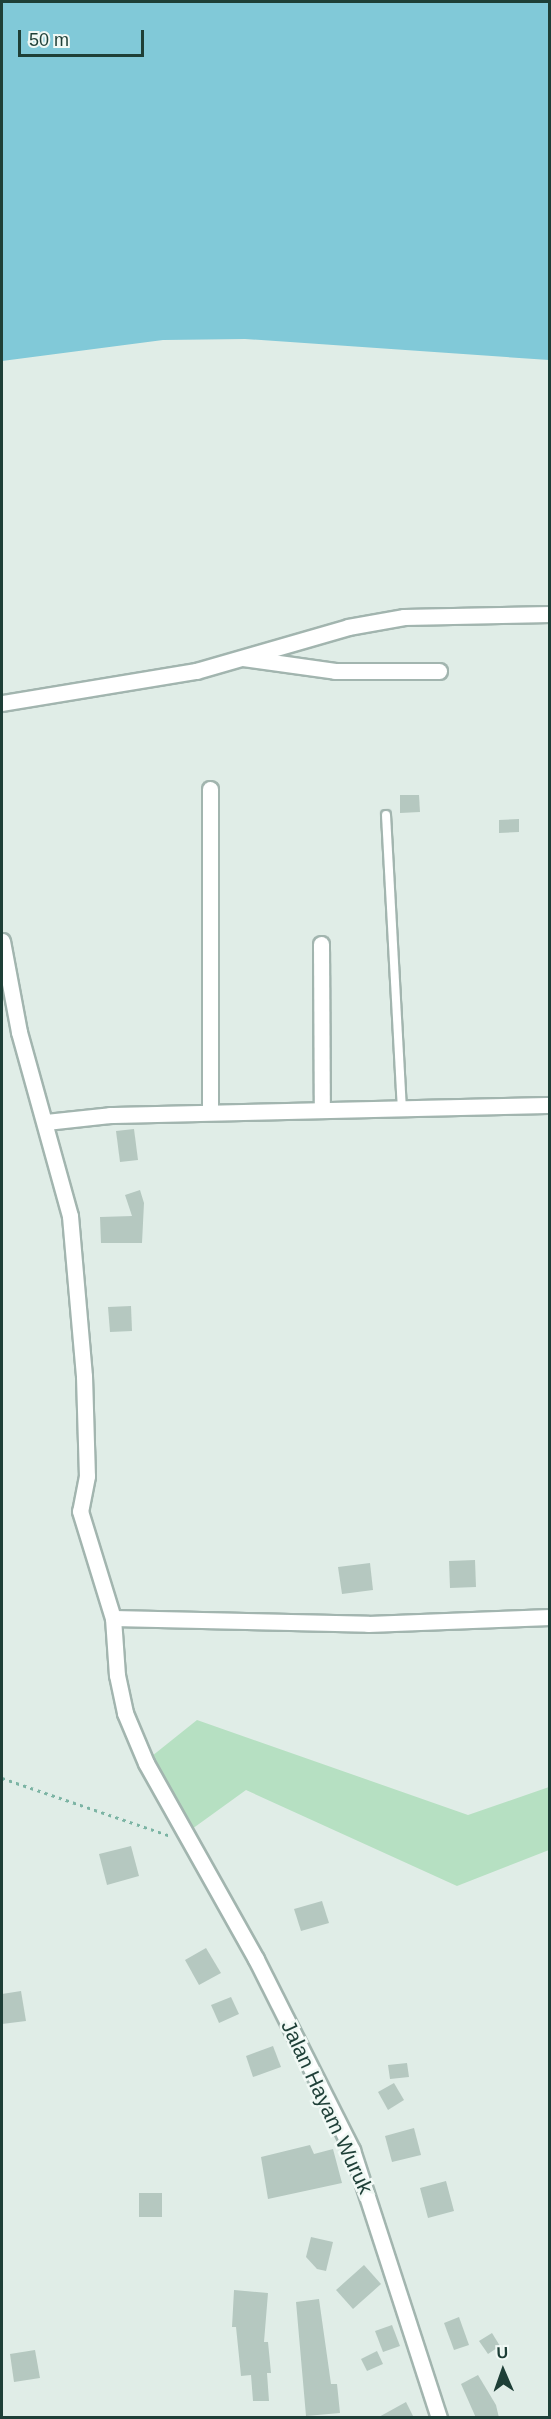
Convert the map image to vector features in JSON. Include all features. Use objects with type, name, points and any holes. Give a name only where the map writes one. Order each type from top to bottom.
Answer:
[{"type":"street","points":[[2,703],[161,678],[404,616],[549,614]]},
{"type":"street","points":[[240,658],[335,671],[439,671]]},
{"type":"street","points":[[210,789],[210,1112]]},
{"type":"street","name":"Jalan Hayam Wuruk","points":[[2,941],[19,1032],[46,1122],[70,1216],[84,1387],[87,1476],[80,1511],[113,1618],[120,1696],[146,1763],[191,1838],[360,2167],[439,2418]]},
{"type":"street","points":[[321,944],[322,1109]]},
{"type":"street","points":[[46,1122],[110,1114],[402,1106],[549,1105]]},
{"type":"street","points":[[113,1618],[368,1624],[549,1617]]},
{"type":"lane","points":[[386,815],[402,1106]]},
{"type":"path","points":[[2,1778],[191,1838]]},
{"type":"green space","points":[[197,1720],[468,1815],[549,1787],[549,1850],[457,1886],[246,1790],[192,1829],[147,1760]]},
{"type":"water","points":[[2,2],[549,2],[549,360],[245,339],[163,340],[2,361]]},
{"type":"building","points":[[400,795],[419,795],[420,812],[400,813]]},
{"type":"building","points":[[519,819],[519,832],[499,833],[499,820]]},
{"type":"building","points":[[134,1129],[138,1160],[120,1162],[116,1131]]},
{"type":"building","points":[[140,1190],[144,1203],[142,1243],[101,1243],[100,1217],[132,1216],[125,1195]]},
{"type":"building","points":[[131,1306],[132,1331],[110,1332],[108,1307]]},
{"type":"building","points":[[475,1560],[476,1587],[450,1588],[449,1561]]},
{"type":"building","points":[[370,1563],[373,1590],[342,1594],[338,1567]]},
{"type":"building","points":[[131,1846],[139,1876],[107,1885],[99,1854]]},
{"type":"building","points":[[322,1901],[329,1923],[301,1931],[294,1909]]},
{"type":"building","points":[[206,1948],[221,1973],[199,1985],[185,1960]]},
{"type":"building","points":[[21,1991],[26,2021],[2,2024],[2,1994]]},
{"type":"building","points":[[231,1997],[239,2014],[219,2023],[211,2005]]},
{"type":"building","points":[[273,2046],[281,2067],[253,2077],[246,2056]]},
{"type":"building","points":[[407,2063],[409,2077],[390,2079],[388,2065]]},
{"type":"building","points":[[394,2083],[404,2100],[388,2110],[378,2092]]},
{"type":"building","points":[[414,2128],[421,2155],[392,2162],[385,2136]]},
{"type":"building","points":[[310,2145],[314,2154],[333,2149],[342,2183],[268,2199],[261,2157]]},
{"type":"building","points":[[446,2181],[454,2211],[428,2218],[420,2188]]},
{"type":"building","points":[[139,2193],[162,2193],[162,2217],[139,2217]]},
{"type":"building","points":[[311,2237],[333,2242],[326,2271],[317,2269],[306,2257]]},
{"type":"building","points":[[364,2265],[381,2284],[353,2309],[336,2290]]},
{"type":"building","points":[[234,2290],[268,2293],[264,2342],[268,2342],[271,2373],[267,2373],[269,2401],[253,2401],[251,2375],[241,2376],[236,2327],[232,2327]]},
{"type":"building","points":[[319,2299],[331,2384],[337,2384],[340,2413],[306,2416],[296,2302]]},
{"type":"building","points":[[459,2317],[469,2345],[454,2350],[444,2323]]},
{"type":"building","points":[[392,2325],[400,2346],[383,2352],[375,2331]]},
{"type":"building","points":[[492,2333],[500,2346],[488,2354],[479,2341]]},
{"type":"building","points":[[35,2350],[40,2378],[14,2382],[10,2354]]},
{"type":"building","points":[[377,2351],[383,2364],[367,2371],[361,2359]]},
{"type":"building","points":[[478,2375],[496,2405],[499,2418],[476,2418],[461,2384]]},
{"type":"building","points":[[406,2402],[414,2418],[377,2418]]}]
